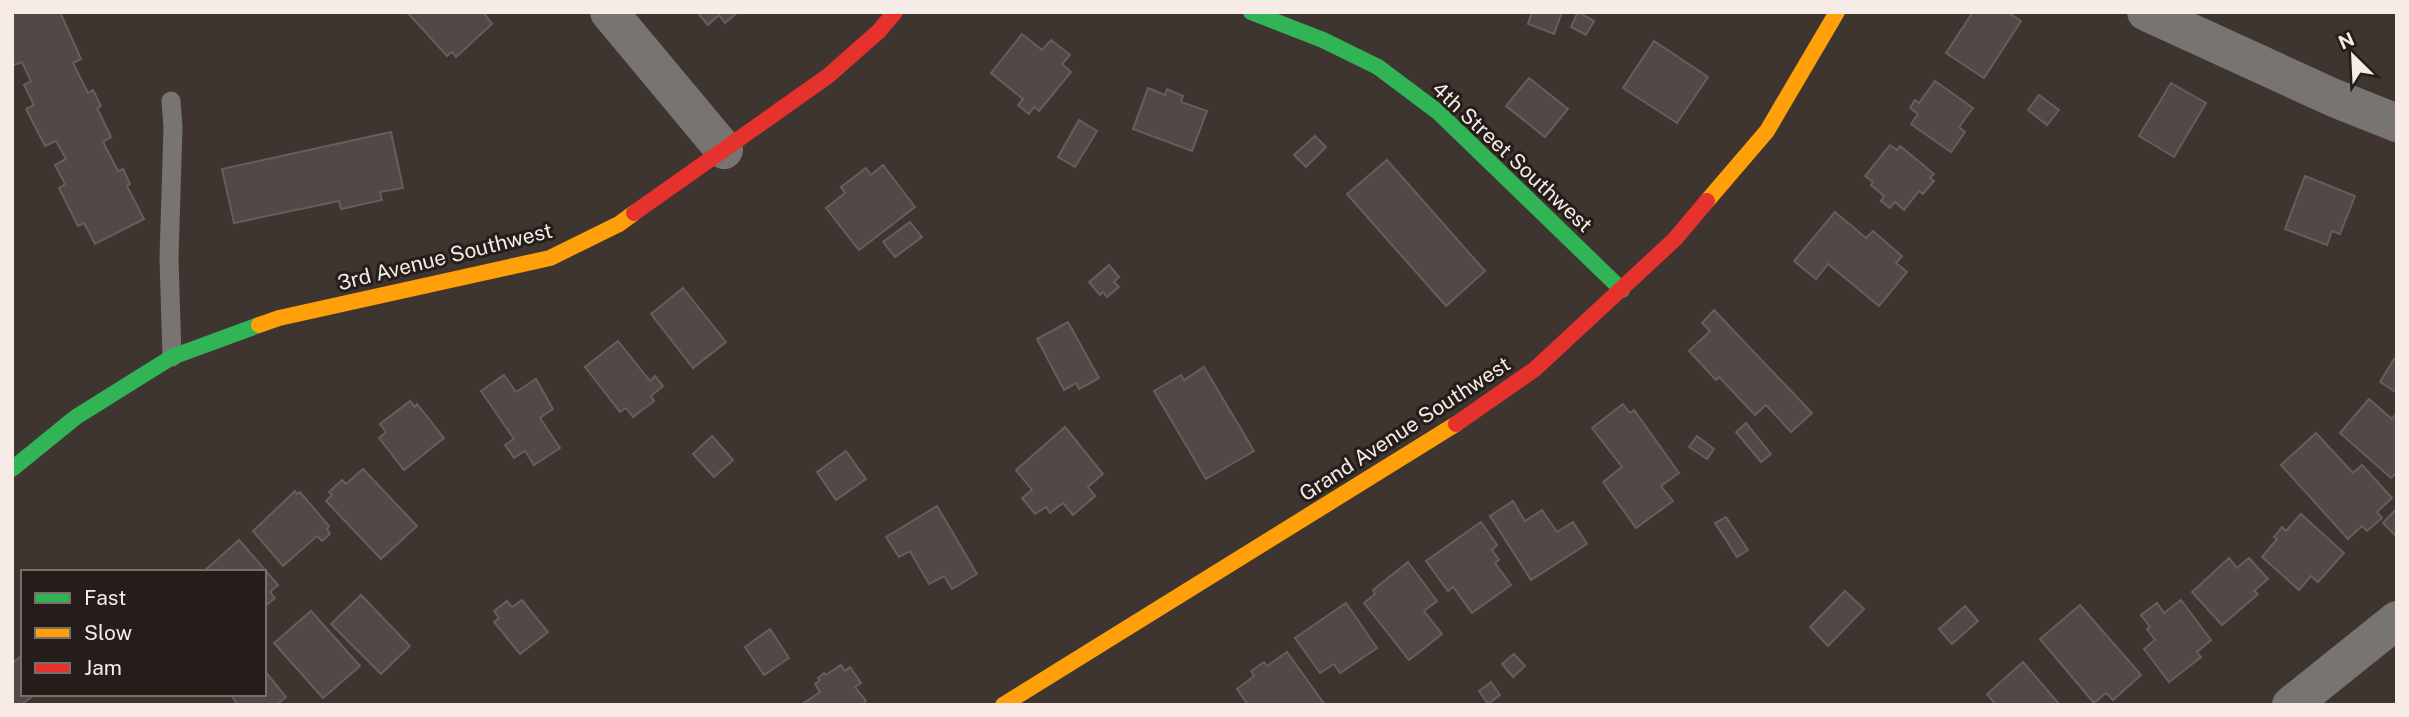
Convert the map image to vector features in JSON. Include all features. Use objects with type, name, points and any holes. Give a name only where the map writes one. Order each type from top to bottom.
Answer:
[{"type":"street","points":[[609,12],[724,150]]},
{"type":"street","name":"3rd Avenue Southwest","points":[[12,469],[76,417],[173,357],[279,318],[550,258],[619,225],[828,76],[879,31],[895,12]]},
{"type":"street","name":"4th Street Southwest","points":[[1251,12],[1324,40],[1378,67],[1438,111],[1622,290]]},
{"type":"street","name":"Grand Avenue Southwest","points":[[1003,705],[1447,431],[1535,369],[1675,239],[1766,131],[1837,12]]},
{"type":"street","points":[[2146,12],[2334,98],[2397,122]]},
{"type":"street","points":[[2291,705],[2397,620]]},
{"type":"lane","points":[[171,101],[173,127],[169,258],[173,357]]},
{"type":"building","points":[[12,12],[60,12],[81,59],[73,63],[88,93],[93,90],[101,106],[97,108],[111,137],[103,142],[118,171],[123,169],[130,184],[127,186],[144,219],[95,244],[84,223],[78,226],[59,188],[65,184],[55,165],[66,159],[56,141],[45,146],[26,109],[34,105],[24,85],[31,81],[22,62],[14,65],[12,61]]},
{"type":"building","points":[[407,12],[483,12],[492,24],[456,57],[452,52],[447,56]]},
{"type":"building","points":[[697,12],[738,12],[725,23],[719,15],[708,25]]},
{"type":"building","points":[[1532,12],[1562,12],[1554,34],[1528,24]]},
{"type":"building","points":[[1578,12],[1594,21],[1586,35],[1571,27]]},
{"type":"building","points":[[1973,12],[2007,12],[2021,21],[1984,78],[1946,53]]},
{"type":"building","points":[[1022,34],[1042,50],[1051,40],[1070,55],[1062,64],[1071,72],[1039,111],[1034,107],[1029,114],[1018,105],[1023,99],[991,73]]},
{"type":"building","points":[[1654,41],[1708,77],[1677,123],[1623,88]]},
{"type":"building","points":[[1529,78],[1568,109],[1545,137],[1506,106]]},
{"type":"building","points":[[1935,81],[1973,108],[1959,127],[1965,132],[1951,152],[1911,124],[1918,114],[1910,108],[1915,100],[1919,103]]},
{"type":"building","points":[[2171,83],[2206,103],[2174,157],[2139,136]]},
{"type":"building","points":[[1148,88],[1165,95],[1167,89],[1183,96],[1181,102],[1207,111],[1192,151],[1133,129]]},
{"type":"building","points":[[2039,95],[2059,110],[2047,125],[2028,110]]},
{"type":"building","points":[[1079,120],[1097,131],[1075,167],[1058,157]]},
{"type":"building","points":[[391,132],[403,188],[380,192],[382,200],[341,209],[339,201],[234,223],[222,169]]},
{"type":"building","points":[[1315,136],[1326,147],[1306,167],[1294,155]]},
{"type":"building","points":[[1890,145],[1897,150],[1900,146],[1934,174],[1930,178],[1934,181],[1923,194],[1919,191],[1904,210],[1895,202],[1890,208],[1881,201],[1884,196],[1865,176]]},
{"type":"building","points":[[1387,160],[1485,271],[1446,306],[1347,194]]},
{"type":"building","points":[[883,165],[915,207],[859,250],[826,208],[845,193],[841,187],[866,168],[871,175]]},
{"type":"building","points":[[2305,176],[2355,196],[2340,234],[2332,231],[2327,245],[2285,229]]},
{"type":"building","points":[[1835,212],[1866,238],[1873,231],[1902,256],[1896,263],[1907,272],[1879,306],[1828,264],[1816,279],[1794,261]]},
{"type":"building","points":[[910,222],[922,237],[895,257],[883,242]]},
{"type":"building","points":[[1109,265],[1119,277],[1114,282],[1119,287],[1107,297],[1103,292],[1100,295],[1089,282]]},
{"type":"building","points":[[683,288],[726,342],[693,368],[651,314]]},
{"type":"building","points":[[1714,310],[1812,413],[1791,432],[1766,405],[1755,415],[1719,377],[1716,380],[1689,351],[1710,331],[1702,323]]},
{"type":"building","points":[[1068,322],[1099,378],[1079,389],[1076,383],[1064,390],[1037,339]]},
{"type":"building","points":[[618,341],[650,381],[655,376],[663,386],[651,396],[654,401],[633,417],[626,408],[620,412],[585,367]]},
{"type":"building","points":[[2394,359],[2397,360],[2397,393],[2380,382]]},
{"type":"building","points":[[1204,367],[1254,451],[1206,479],[1154,391],[1181,375],[1184,380]]},
{"type":"building","points":[[504,375],[516,392],[536,379],[553,409],[540,418],[560,448],[534,465],[525,451],[514,458],[505,445],[514,439],[481,391]]},
{"type":"building","points":[[2369,399],[2392,419],[2397,413],[2397,472],[2391,478],[2340,433]]},
{"type":"building","points":[[410,401],[415,407],[417,404],[444,438],[404,470],[379,438],[386,432],[380,424]]},
{"type":"building","points":[[1623,404],[1630,413],[1634,410],[1679,473],[1661,486],[1673,501],[1636,528],[1603,482],[1622,467],[1592,428]]},
{"type":"building","points":[[1746,423],[1771,454],[1761,462],[1736,432]]},
{"type":"building","points":[[1065,427],[1103,474],[1088,487],[1095,496],[1073,515],[1063,503],[1050,513],[1046,507],[1035,514],[1022,498],[1032,490],[1016,470]]},
{"type":"building","points":[[2316,433],[2353,473],[2362,465],[2392,498],[2377,512],[2382,518],[2367,531],[2362,526],[2348,539],[2281,465]]},
{"type":"building","points":[[712,436],[733,460],[714,477],[693,454]]},
{"type":"building","points":[[1697,436],[1714,449],[1707,459],[1689,447]]},
{"type":"building","points":[[846,451],[866,479],[836,500],[817,472]]},
{"type":"building","points":[[363,469],[417,526],[381,559],[326,501],[332,495],[329,492],[342,480],[346,484]]},
{"type":"building","points":[[295,491],[297,494],[300,492],[329,526],[327,529],[330,534],[322,541],[317,536],[283,566],[253,531]]},
{"type":"building","points":[[1513,501],[1525,521],[1542,510],[1557,532],[1573,522],[1587,544],[1531,580],[1490,516]]},
{"type":"building","points":[[937,506],[977,574],[952,589],[944,576],[929,584],[910,551],[899,557],[886,537]]},
{"type":"building","points":[[2397,508],[2397,537],[2383,523]]},
{"type":"building","points":[[2301,514],[2344,553],[2318,582],[2311,576],[2299,590],[2262,557],[2277,539],[2274,537],[2282,527],[2286,531]]},
{"type":"building","points":[[1726,517],[1748,550],[1737,557],[1715,523]]},
{"type":"building","points":[[1481,522],[1497,545],[1492,550],[1499,560],[1495,563],[1511,585],[1472,613],[1453,587],[1448,591],[1426,561]]},
{"type":"building","points":[[239,540],[265,570],[205,570]]},
{"type":"building","points":[[2229,558],[2237,568],[2249,558],[2268,579],[2254,591],[2258,594],[2222,625],[2192,592]]},
{"type":"building","points":[[1408,562],[1437,601],[1424,611],[1442,634],[1409,660],[1364,603],[1375,594],[1373,590]]},
{"type":"building","points":[[266,571],[278,585],[270,592],[275,598],[266,605]]},
{"type":"building","points":[[1845,591],[1864,609],[1828,646],[1810,627]]},
{"type":"building","points":[[361,595],[410,646],[381,674],[331,624]]},
{"type":"building","points":[[522,600],[548,632],[520,654],[494,622],[499,618],[494,611],[507,601],[512,607]]},
{"type":"building","points":[[2181,600],[2211,640],[2197,652],[2201,657],[2169,682],[2144,649],[2155,640],[2141,615],[2157,603],[2164,613]]},
{"type":"building","points":[[1346,603],[1377,648],[1340,673],[1334,664],[1320,673],[1295,638]]},
{"type":"building","points":[[2080,605],[2141,675],[2113,700],[2106,693],[2094,703],[2040,639]]},
{"type":"building","points":[[1965,606],[1978,621],[1952,644],[1939,629]]},
{"type":"building","points":[[311,611],[360,666],[323,698],[274,643]]},
{"type":"building","points":[[770,629],[789,658],[764,675],[745,647]]},
{"type":"building","points":[[1287,652],[1325,705],[1248,705],[1237,689],[1254,676],[1251,671],[1264,662],[1267,666]]},
{"type":"building","points":[[1514,654],[1525,666],[1513,677],[1502,664]]},
{"type":"building","points":[[21,656],[21,696],[32,696],[21,705],[12,705],[12,663]]},
{"type":"building","points":[[2023,662],[2060,705],[1996,705],[1987,694]]},
{"type":"building","points":[[841,665],[845,671],[850,667],[861,683],[855,687],[866,701],[863,705],[801,705],[820,692],[815,684],[820,680],[818,678]]},
{"type":"building","points":[[266,672],[286,697],[276,705],[238,705],[231,696],[266,696]]},
{"type":"building","points":[[1491,682],[1500,695],[1488,704],[1479,691]]},
{"type":"traffic: fast","points":[[1251,12],[1323,40],[1378,67],[1438,112],[1622,290]]},
{"type":"traffic: fast","points":[[12,469],[76,417],[172,357],[259,325]]},
{"type":"traffic: slow","points":[[1707,201],[1767,131],[1837,12]]},
{"type":"traffic: slow","points":[[259,325],[279,318],[550,258],[619,224],[634,213]]},
{"type":"traffic: slow","points":[[1003,705],[1456,424]]},
{"type":"traffic: jam","points":[[634,213],[828,76],[879,31],[895,12]]},
{"type":"traffic: jam","points":[[1456,424],[1535,369],[1675,239],[1707,201]]}]
